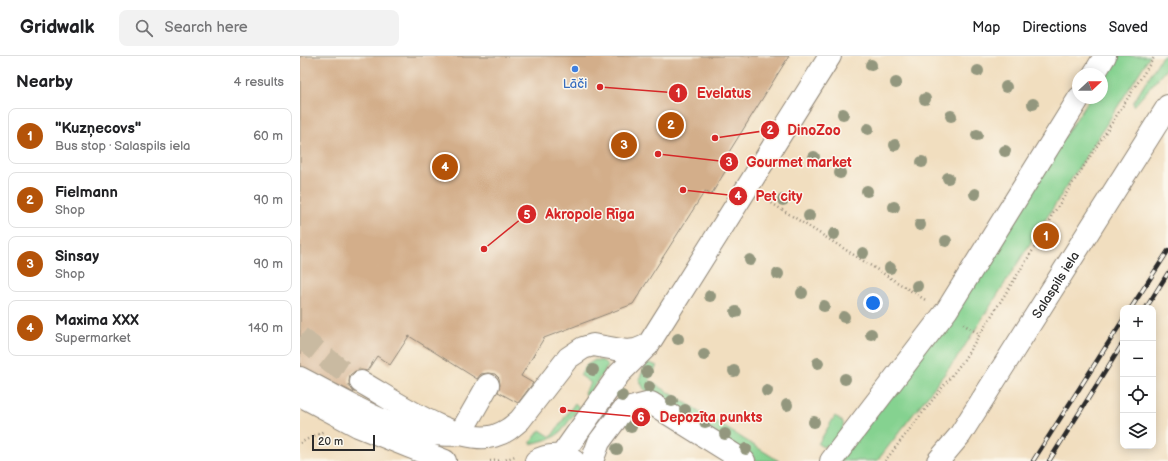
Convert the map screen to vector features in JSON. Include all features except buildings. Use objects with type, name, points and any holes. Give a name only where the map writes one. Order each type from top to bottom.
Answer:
[{"type":"street","points":[[528,457],[550,456],[567,459],[619,374],[648,345],[830,56]]},
{"type":"street","points":[[1098,68],[1105,56]]},
{"type":"street","points":[[831,461],[945,312],[1075,104]]},
{"type":"street","name":"Salaspils iela","points":[[938,461],[960,435],[1168,106]]},
{"type":"street","points":[[300,378],[382,420],[415,432],[444,436],[460,434],[493,436],[510,428],[520,420],[568,358],[583,348],[593,346],[627,351],[636,350],[648,345]]},
{"type":"street","points":[[361,382],[442,428],[460,434]]},
{"type":"street","points":[[460,434],[488,385]]},
{"type":"street","points":[[300,395],[358,426],[445,461]]},
{"type":"street","points":[[592,461],[599,442],[623,410],[650,403],[744,461]]},
{"type":"street","points":[[358,426],[383,447],[407,461]]},
{"type":"path","points":[[885,461],[962,361],[1050,223],[1051,217],[1064,196],[1070,190],[1155,56]]},
{"type":"path","points":[[747,187],[979,334]]},
{"type":"path","points":[[300,443],[325,431]]},
{"type":"path","points":[[490,461],[528,457]]},
{"type":"green space","points":[[1118,56],[1150,56],[959,355],[877,461],[839,461],[911,369],[1086,104],[1108,104],[1108,71]]},
{"type":"green space","points":[[1162,56],[1168,56],[1168,67],[1134,106],[1133,103]]},
{"type":"green space","points":[[595,360],[603,361],[608,366],[587,396],[584,393],[591,383],[580,375],[587,365]]},
{"type":"green space","points":[[647,363],[657,366],[649,380],[779,461],[757,461],[644,389],[639,379]]},
{"type":"green space","points":[[575,403],[579,407],[561,432],[552,438],[531,444],[540,430],[551,437]]},
{"type":"green space","points":[[835,416],[843,422],[842,429],[834,440],[823,447],[818,444]]},
{"type":"tunnel","points":[[300,337],[340,369],[361,382]]},
{"type":"railway","points":[[1133,305],[1168,251]]},
{"type":"railway","points":[[1148,305],[1168,273]]},
{"type":"railway","points":[[1033,461],[1120,325]]},
{"type":"railway","points":[[1049,461],[1120,348]]},
{"type":"place","name":"Lāči","points":[[575,69]]},
{"type":"place","name":"Evelatus","points":[[600,87]]},
{"type":"place","name":"Fielmann","points":[[671,125]]},
{"type":"place","name":"DinoZoo","points":[[715,138]]},
{"type":"place","name":"Sinsay","points":[[624,145]]},
{"type":"place","name":"Gourmet market","points":[[658,154]]},
{"type":"place","name":"Maxima XXX","points":[[445,167]]},
{"type":"place","name":"Pet city","points":[[683,190]]},
{"type":"place","name":"\"Kuzņecovs\"","points":[[1046,236]]},
{"type":"place","name":"Akropole Rīga","points":[[484,249]]},
{"type":"place","name":"Depozīta punkts","points":[[563,410]]}]
